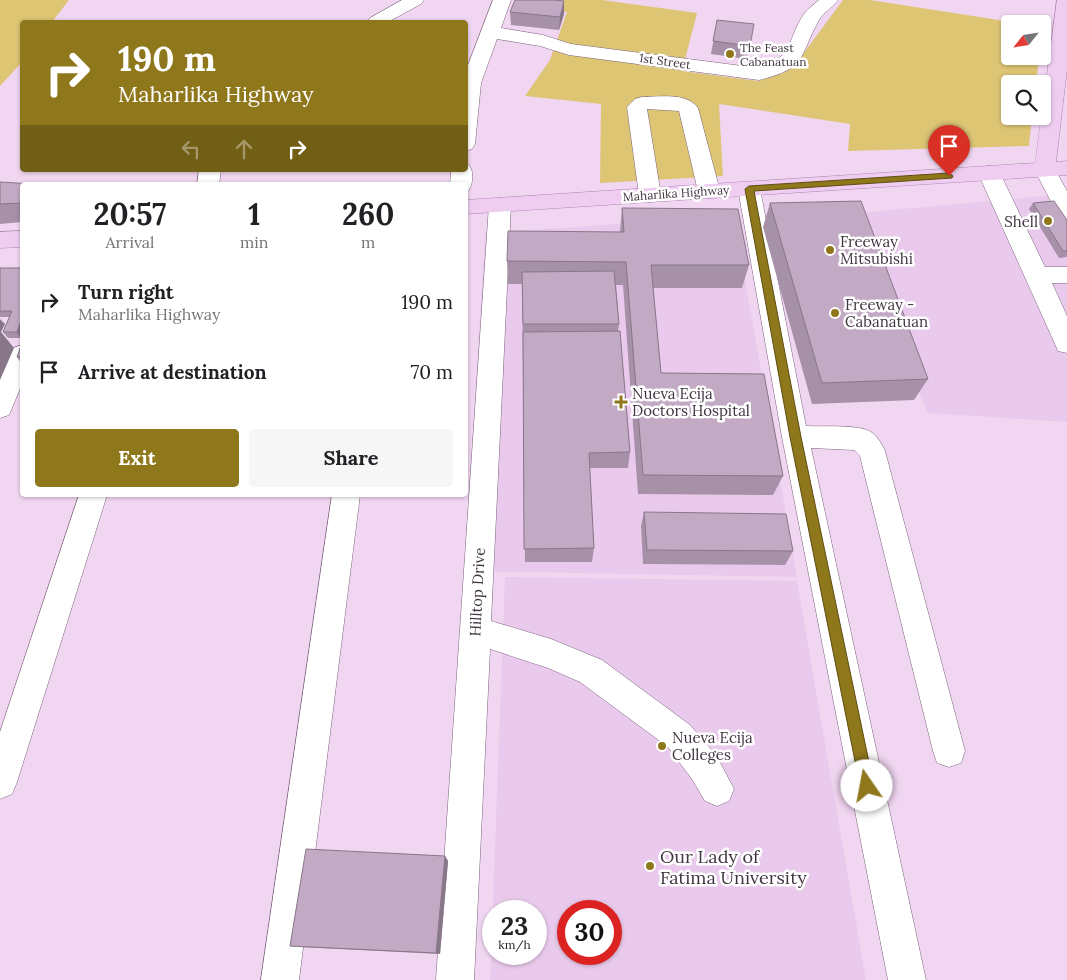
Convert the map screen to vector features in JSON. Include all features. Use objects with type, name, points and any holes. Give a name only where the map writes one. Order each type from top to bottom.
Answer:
[{"type":"main road","points":[[1045,169],[1066,0]]},
{"type":"main road","name":"Maharlika Highway","points":[[468,207],[1067,168]]},
{"type":"main road","points":[[0,240],[20,239]]},
{"type":"street","points":[[380,20],[415,0]]},
{"type":"street","points":[[468,113],[471,82],[502,0]]},
{"type":"street","name":"1st Street","points":[[490,32],[543,41],[569,48],[759,74],[779,68],[794,56],[812,16],[829,0]]},
{"type":"street","points":[[650,195],[637,107],[642,103],[682,104],[688,108],[709,191]]},
{"type":"street","points":[[1045,169],[1067,212]]},
{"type":"street","points":[[989,173],[1067,344]]},
{"type":"street","points":[[749,189],[795,437],[907,980]]},
{"type":"street","name":"Hilltop Drive","points":[[454,980],[500,205]]},
{"type":"street","points":[[1037,275],[1067,275]]},
{"type":"street","points":[[0,408],[20,360]]},
{"type":"street","points":[[795,437],[860,439],[872,451],[949,751]]},
{"type":"street","points":[[0,782],[92,497]]},
{"type":"street","points":[[280,980],[346,497]]},
{"type":"street","points":[[475,630],[551,654],[591,671],[679,736],[704,767],[717,789]]},
{"type":"shaded area","points":[[0,0],[69,0],[54,20],[20,20],[20,64],[0,86]]},
{"type":"shaded area","points":[[516,0],[602,0],[697,13],[682,71],[758,81],[783,73],[800,58],[843,0],[870,0],[1001,20],[1001,65],[1038,65],[1037,75],[1001,75],[1001,125],[1031,125],[1029,146],[848,151],[850,124],[719,104],[723,176],[600,183],[601,104],[525,96],[550,60],[567,12],[514,6]]},
{"type":"shaded area","points":[[1067,194],[1067,422],[927,413],[857,213]]},
{"type":"shaded area","name":"Nueva Ecija Doctors Hospital","points":[[734,216],[797,577],[464,571],[485,233]]},
{"type":"shaded area","name":"Nueva Ecija Colleges","points":[[505,577],[797,581],[866,980],[490,980],[491,965],[547,965],[547,900],[493,900]]},
{"type":"building","points":[[515,0],[564,1],[560,17],[510,12]]},
{"type":"building","points":[[717,20],[754,24],[750,46],[713,41]]},
{"type":"building","points":[[0,182],[20,183],[20,203],[0,204]]},
{"type":"building","name":"Freeway - Cabanatuan","points":[[861,201],[928,379],[822,383],[770,203]]},
{"type":"building","points":[[1054,201],[1067,220],[1067,251],[1063,251],[1033,203]]},
{"type":"building","points":[[622,208],[738,209],[749,265],[651,265],[661,373],[764,374],[783,476],[643,475],[626,262],[507,261],[508,231],[624,232]]},
{"type":"building","points":[[0,268],[20,268],[20,324],[17,332],[3,332],[12,311],[0,311]]},
{"type":"building","points":[[614,271],[619,324],[523,324],[522,272]]},
{"type":"building","points":[[620,331],[630,452],[589,453],[594,548],[524,549],[523,332]]},
{"type":"building","points":[[644,512],[786,514],[793,551],[647,550]]},
{"type":"building","points":[[306,849],[445,856],[436,953],[290,946]]},
{"type":"place","name":"The Feast Cabanatuan","points":[[730,54]]},
{"type":"place","name":"Shell","points":[[1048,221]]},
{"type":"place","name":"Freeway Mitsubishi","points":[[830,250]]},
{"type":"place","name":"Freeway - Cabanatuan","points":[[835,313]]},
{"type":"place","name":"Nueva Ecija Doctors Hospital","points":[[621,402]]},
{"type":"place","name":"Nueva Ecija Colleges","points":[[662,746]]},
{"type":"place","name":"Our Lady of Fatima University","points":[[650,866]]},
{"type":"route","points":[[867,786],[795,437],[749,189],[949,176]]}]
